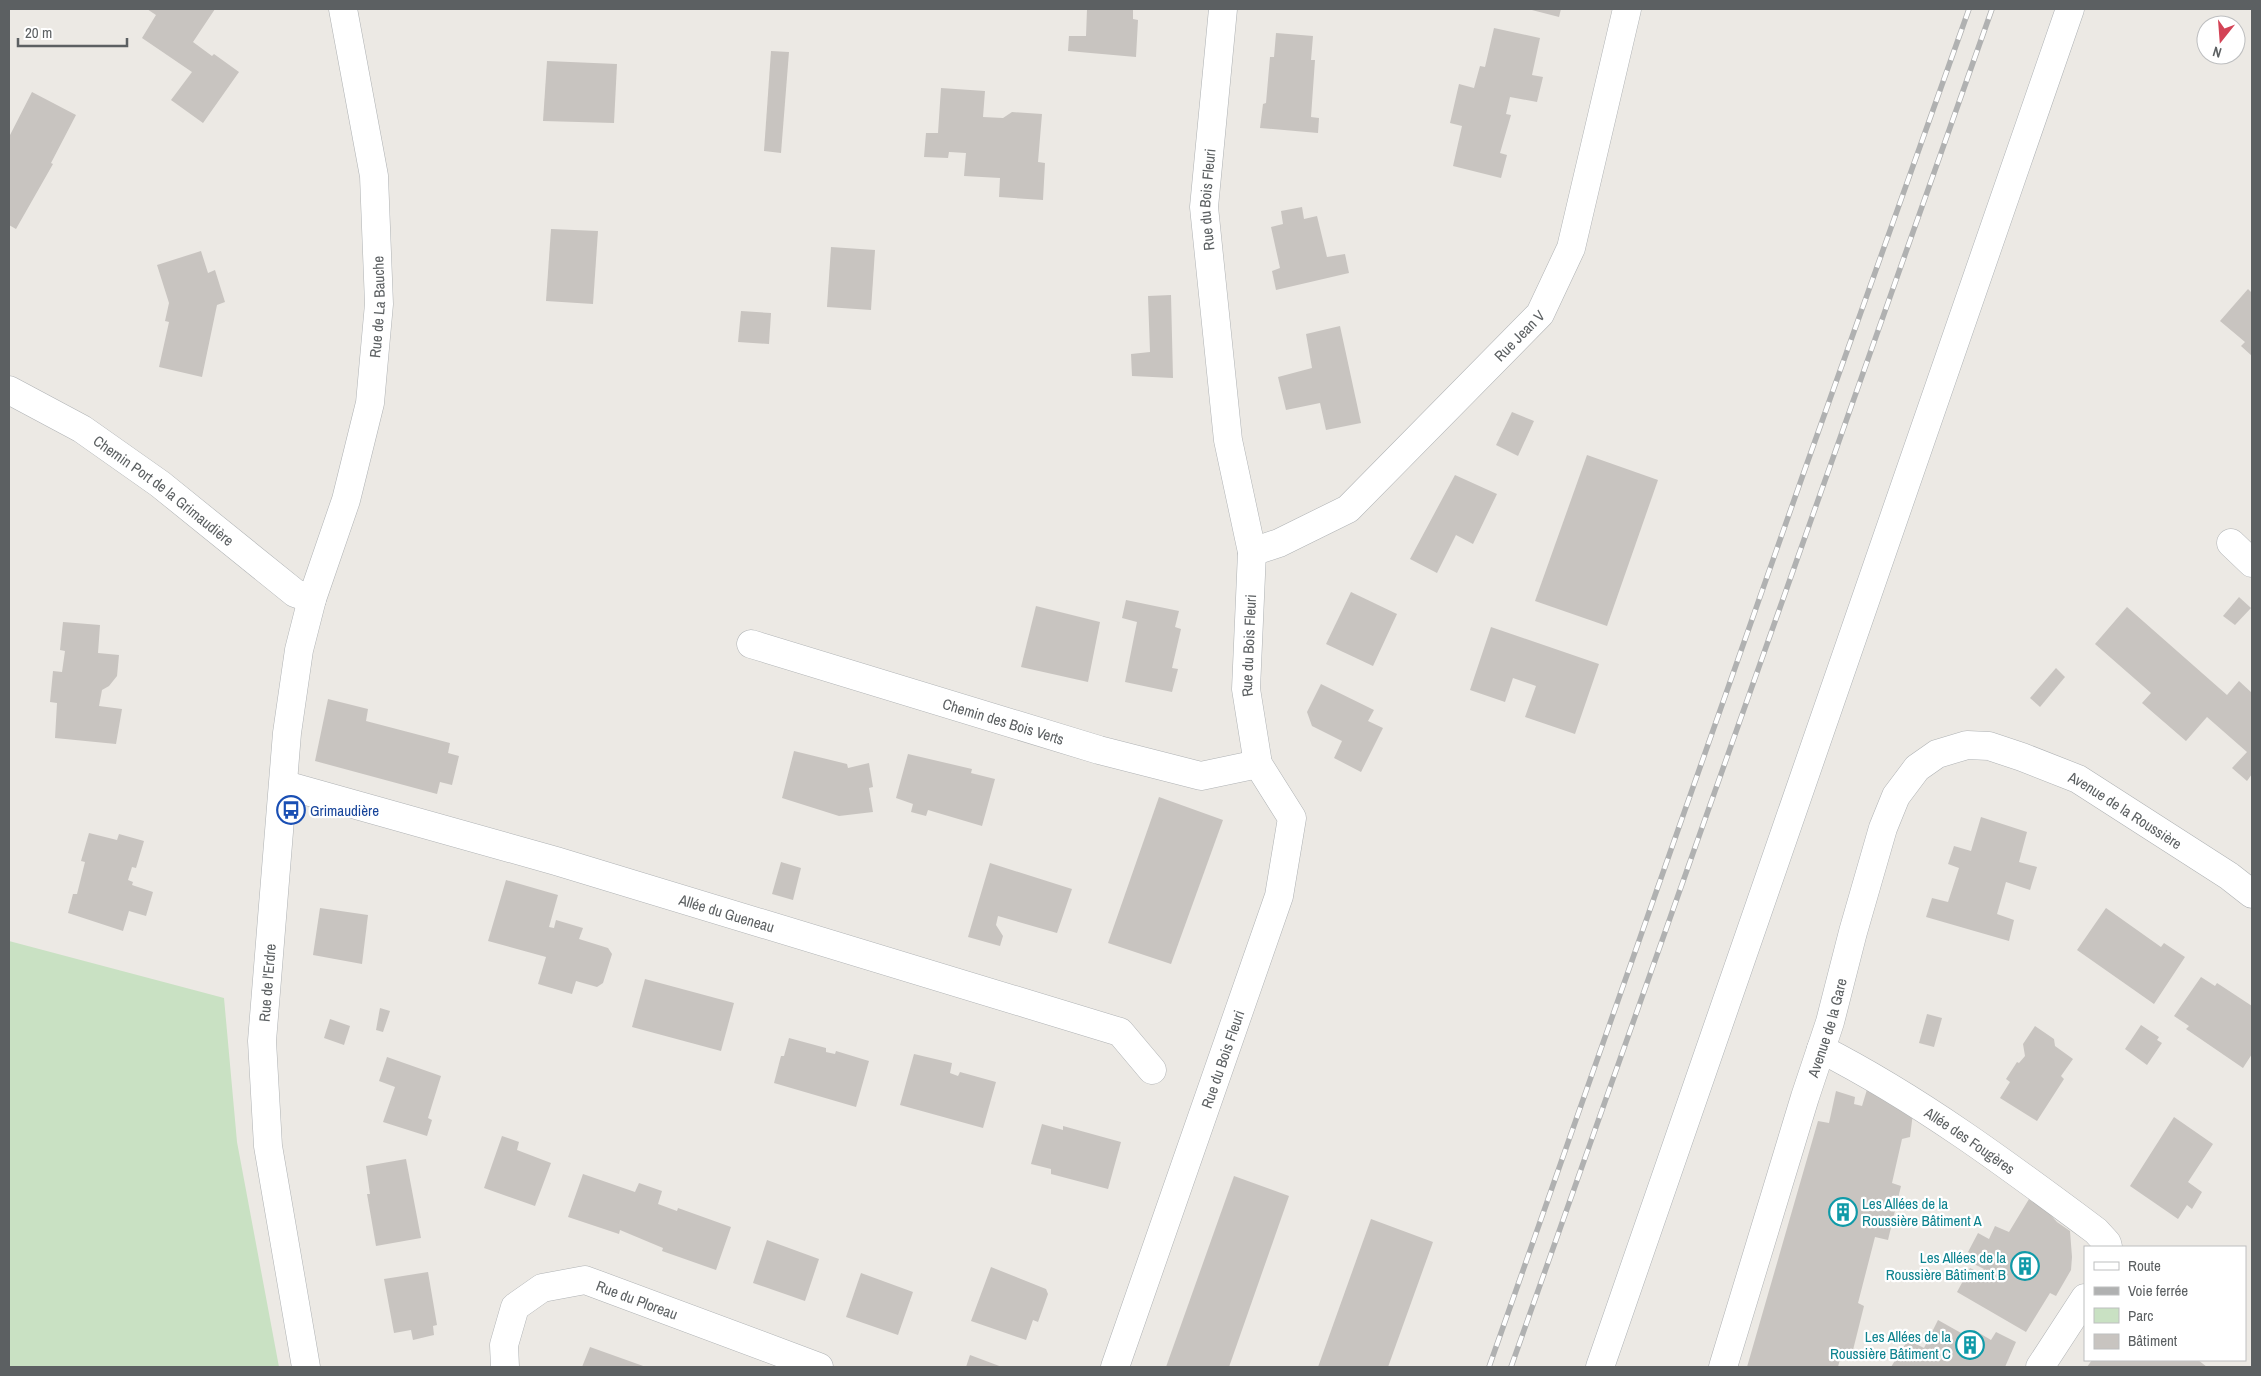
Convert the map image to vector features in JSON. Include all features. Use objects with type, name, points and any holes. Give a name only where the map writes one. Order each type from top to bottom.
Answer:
[{"type":"street","name":"Rue de La Bauche","points":[[312,599],[346,500],[370,403],[379,304],[374,176],[343,9]]},
{"type":"street","name":"Rue du Bois Fleuri","points":[[1115,1367],[1279,896],[1292,818],[1258,764],[1246,689],[1252,552],[1228,440],[1204,207],[1223,9]]},
{"type":"street","name":"Rue Jean V","points":[[1252,552],[1279,543],[1348,509],[1540,314],[1571,248],[1627,9]]},
{"type":"street","points":[[1600,1367],[2070,9]]},
{"type":"street","name":"Chemin Port de la Grimaudière","points":[[9,390],[82,429],[160,484],[295,593],[312,599]]},
{"type":"street","points":[[2231,543],[2252,563]]},
{"type":"street","name":"Rue de l'Erdre","points":[[306,1367],[268,1146],[262,1041],[288,733],[299,650],[312,599]]},
{"type":"street","name":"Chemin des Bois Verts","points":[[751,644],[1099,750],[1201,776],[1258,764]]},
{"type":"street","name":"Avenue de la Gare","points":[[1724,1367],[1821,1049],[1883,828],[1896,796],[1917,768],[1937,754],[1967,745],[1989,746]]},
{"type":"street","name":"Avenue de la Roussière","points":[[1989,746],[2078,779],[2228,876],[2252,894]]},
{"type":"street","name":"Allée du Gueneau","points":[[284,785],[556,861],[1120,1032],[1152,1070]]},
{"type":"street","name":"Allée des Fougères","points":[[1821,1049],[1871,1074],[1971,1142],[2096,1231],[2107,1246]]},
{"type":"street","name":"Rue du Ploreau","points":[[505,1367],[504,1345],[515,1307],[542,1288],[585,1280],[819,1367]]},
{"type":"street","points":[[2040,1367],[2084,1300]]},
{"type":"green space","points":[[9,941],[224,998],[237,1142],[279,1367],[9,1367]]},
{"type":"building","points":[[147,9],[215,9],[193,42],[239,72],[203,123],[171,100],[192,72],[142,38],[156,15]]},
{"type":"building","points":[[1087,9],[1133,9],[1133,19],[1138,20],[1136,57],[1068,51],[1069,36],[1086,36]]},
{"type":"building","points":[[1528,9],[1561,9],[1559,17]]},
{"type":"building","points":[[1494,28],[1540,38],[1532,75],[1543,77],[1537,102],[1510,97],[1506,114],[1511,115],[1500,153],[1507,155],[1501,178],[1453,166],[1462,126],[1450,123],[1459,84],[1474,88],[1480,66],[1485,67]]},
{"type":"building","points":[[1276,33],[1313,36],[1311,60],[1315,60],[1311,117],[1319,118],[1318,133],[1260,128],[1263,104],[1266,103],[1270,57],[1274,57]]},
{"type":"building","points":[[771,51],[789,52],[781,153],[764,151]]},
{"type":"building","points":[[547,61],[617,64],[614,123],[543,121]]},
{"type":"building","points":[[941,88],[985,91],[983,117],[1003,118],[1012,112],[1042,114],[1038,162],[1045,163],[1043,200],[999,197],[1000,178],[964,176],[966,153],[949,152],[948,158],[924,157],[926,133],[938,133]]},
{"type":"building","points":[[32,92],[76,115],[51,163],[53,164],[16,229],[9,225],[9,137]]},
{"type":"building","points":[[1302,207],[1304,219],[1317,216],[1327,257],[1345,254],[1349,273],[1276,290],[1272,271],[1280,268],[1271,227],[1283,224],[1281,211]]},
{"type":"building","points":[[551,229],[598,231],[593,304],[546,301]]},
{"type":"building","points":[[831,247],[875,250],[871,310],[827,307]]},
{"type":"building","points":[[201,251],[208,273],[215,270],[225,302],[217,305],[202,377],[159,367],[169,322],[165,321],[169,303],[157,265]]},
{"type":"building","points":[[2248,289],[2252,293],[2252,356],[2241,346],[2245,342],[2220,321]]},
{"type":"building","points":[[1171,295],[1173,378],[1132,376],[1131,354],[1150,352],[1148,296]]},
{"type":"building","points":[[741,311],[771,313],[769,344],[738,342]]},
{"type":"building","points":[[1340,326],[1361,423],[1326,430],[1320,403],[1286,410],[1278,377],[1312,368],[1306,334]]},
{"type":"building","points":[[1512,412],[1534,421],[1518,456],[1496,445]]},
{"type":"building","points":[[1587,455],[1658,480],[1607,626],[1535,601]]},
{"type":"building","points":[[1455,475],[1497,494],[1473,544],[1456,535],[1437,573],[1410,559]]},
{"type":"building","points":[[1351,592],[1397,614],[1373,666],[1326,644]]},
{"type":"building","points":[[2239,597],[2251,608],[2235,625],[2223,616]]},
{"type":"building","points":[[1126,600],[1179,611],[1175,627],[1181,629],[1172,668],[1178,669],[1172,692],[1125,682],[1137,622],[1122,618]]},
{"type":"building","points":[[1036,606],[1100,622],[1088,682],[1021,667]]},
{"type":"building","points":[[2127,607],[2227,695],[2239,681],[2252,693],[2252,774],[2247,781],[2232,768],[2247,752],[2207,717],[2186,741],[2142,703],[2151,693],[2095,644]]},
{"type":"building","points":[[63,622],[100,625],[98,653],[119,655],[117,676],[109,686],[102,690],[99,706],[122,709],[116,744],[55,738],[57,703],[50,702],[53,671],[62,672],[65,651],[60,650]]},
{"type":"building","points":[[1491,627],[1599,664],[1575,734],[1525,717],[1536,686],[1513,678],[1505,702],[1470,690]]},
{"type":"building","points":[[2056,668],[2065,677],[2040,707],[2030,698]]},
{"type":"building","points":[[1321,684],[1374,710],[1368,721],[1383,728],[1361,772],[1334,758],[1342,741],[1312,726],[1307,712]]},
{"type":"building","points":[[328,699],[368,709],[366,721],[450,743],[448,753],[459,756],[452,785],[440,782],[437,794],[315,761]]},
{"type":"building","points":[[794,751],[847,764],[848,768],[869,763],[873,787],[869,788],[873,812],[839,816],[782,798]]},
{"type":"building","points":[[908,754],[972,769],[971,773],[995,779],[982,826],[928,810],[926,816],[911,812],[913,804],[896,798]]},
{"type":"building","points":[[1159,797],[1223,820],[1171,964],[1108,943]]},
{"type":"building","points":[[1981,817],[2027,832],[2019,862],[2037,867],[2030,890],[2006,882],[1997,914],[2014,920],[2009,941],[1926,917],[1932,898],[1948,902],[1959,868],[1948,864],[1954,846],[1971,851]]},
{"type":"building","points":[[89,833],[117,840],[119,834],[144,841],[136,868],[132,867],[128,880],[133,882],[132,885],[153,892],[146,916],[129,911],[123,931],[68,913],[73,894],[77,894],[85,862],[81,861]]},
{"type":"building","points":[[781,862],[801,868],[793,900],[772,894]]},
{"type":"building","points":[[990,863],[1072,889],[1057,933],[998,916],[996,925],[1003,936],[1000,946],[968,937]]},
{"type":"building","points":[[506,880],[558,895],[549,927],[554,928],[556,920],[583,928],[579,939],[608,948],[612,954],[603,983],[597,987],[576,981],[572,994],[538,984],[546,957],[488,941]]},
{"type":"building","points":[[320,908],[368,915],[362,964],[313,955]]},
{"type":"building","points":[[2106,908],[2161,947],[2164,943],[2185,957],[2154,1004],[2077,950]]},
{"type":"building","points":[[2201,977],[2215,986],[2217,983],[2252,1006],[2252,1054],[2243,1068],[2186,1029],[2189,1026],[2174,1016]]},
{"type":"building","points":[[645,979],[734,1003],[721,1051],[632,1027]]},
{"type":"building","points":[[380,1008],[390,1011],[383,1032],[376,1030]]},
{"type":"building","points":[[1927,1014],[1942,1018],[1934,1047],[1919,1043]]},
{"type":"building","points":[[330,1019],[350,1026],[344,1045],[324,1038]]},
{"type":"building","points":[[2141,1025],[2159,1037],[2157,1040],[2162,1043],[2147,1065],[2125,1049]]},
{"type":"building","points":[[2035,1026],[2054,1039],[2055,1046],[2073,1059],[2061,1076],[2064,1079],[2037,1121],[2000,1098],[2010,1082],[2006,1079],[2017,1062],[2019,1063],[2025,1056],[2023,1044]]},
{"type":"building","points":[[789,1038],[826,1048],[826,1052],[835,1054],[836,1051],[869,1061],[856,1107],[774,1083],[781,1056],[784,1056]]},
{"type":"building","points":[[914,1054],[952,1063],[950,1073],[958,1076],[960,1072],[996,1082],[983,1128],[900,1105]]},
{"type":"building","points":[[387,1057],[441,1076],[428,1118],[432,1120],[427,1136],[383,1122],[395,1087],[379,1081]]},
{"type":"building","name":"Les Allées de la Roussière Bâtiment A","points":[[1869,1083],[1913,1113],[1910,1137],[1902,1139],[1892,1183],[1901,1186],[1888,1240],[1875,1237],[1858,1303],[1864,1306],[1852,1354],[1842,1351],[1838,1367],[1747,1367],[1818,1121],[1829,1123],[1836,1091],[1855,1097],[1854,1104],[1862,1106]]},
{"type":"building","points":[[2174,1117],[2213,1144],[2188,1182],[2202,1192],[2192,1209],[2187,1205],[2178,1219],[2130,1186]]},
{"type":"building","points":[[1042,1124],[1063,1130],[1063,1126],[1121,1142],[1108,1189],[1051,1174],[1051,1169],[1031,1164]]},
{"type":"building","points":[[502,1136],[519,1142],[517,1150],[551,1163],[535,1206],[484,1188]]},
{"type":"building","points":[[406,1159],[421,1238],[376,1246],[367,1194],[370,1194],[366,1166]]},
{"type":"building","points":[[583,1174],[635,1192],[639,1183],[662,1191],[658,1204],[677,1211],[678,1208],[731,1227],[716,1270],[662,1251],[663,1248],[620,1230],[619,1234],[568,1217]]},
{"type":"building","points":[[1234,1176],[1289,1196],[1229,1367],[1166,1367]]},
{"type":"building","name":"Les Allées de la Roussière Bâtiment B","points":[[2029,1199],[2046,1210],[2057,1222],[2070,1231],[2072,1257],[2071,1270],[2056,1296],[2050,1293],[2026,1332],[1957,1292],[1970,1268],[1981,1274],[1984,1269],[1974,1264],[1976,1257],[1968,1252],[1978,1233],[1989,1239],[1995,1226],[2009,1232]]},
{"type":"building","points":[[1371,1219],[1433,1242],[1388,1367],[1318,1367]]},
{"type":"building","points":[[767,1240],[819,1259],[805,1301],[753,1283]]},
{"type":"building","points":[[991,1267],[1046,1289],[1048,1294],[1038,1322],[1033,1320],[1026,1340],[971,1321]]},
{"type":"building","points":[[428,1272],[437,1325],[433,1326],[434,1335],[413,1340],[411,1330],[394,1333],[384,1279]]},
{"type":"building","points":[[861,1273],[913,1292],[898,1335],[846,1317]]},
{"type":"building","name":"Les Allées de la Roussière Bâtiment C","points":[[1938,1320],[1970,1338],[1974,1330],[1991,1340],[1996,1332],[2016,1342],[2005,1367],[1891,1367],[1908,1340],[1924,1348]]},
{"type":"building","points":[[590,1347],[646,1367],[582,1367]]},
{"type":"building","points":[[970,1355],[1002,1367],[966,1367]]},
{"type":"building","points":[[2091,1361],[2199,1361],[2207,1367],[2087,1367]]},
{"type":"railway","points":[[1489,1367],[1969,9]]},
{"type":"railway","points":[[1511,1367],[1992,9]]},
{"type":"place","name":"Grimaudière","points":[[291,810]]},
{"type":"place","name":"Les Allées de la Roussière Bâtiment A","points":[[1843,1212]]},
{"type":"place","name":"Les Allées de la Roussière Bâtiment B","points":[[2025,1266]]},
{"type":"place","name":"Les Allées de la Roussière Bâtiment C","points":[[1970,1345]]}]
